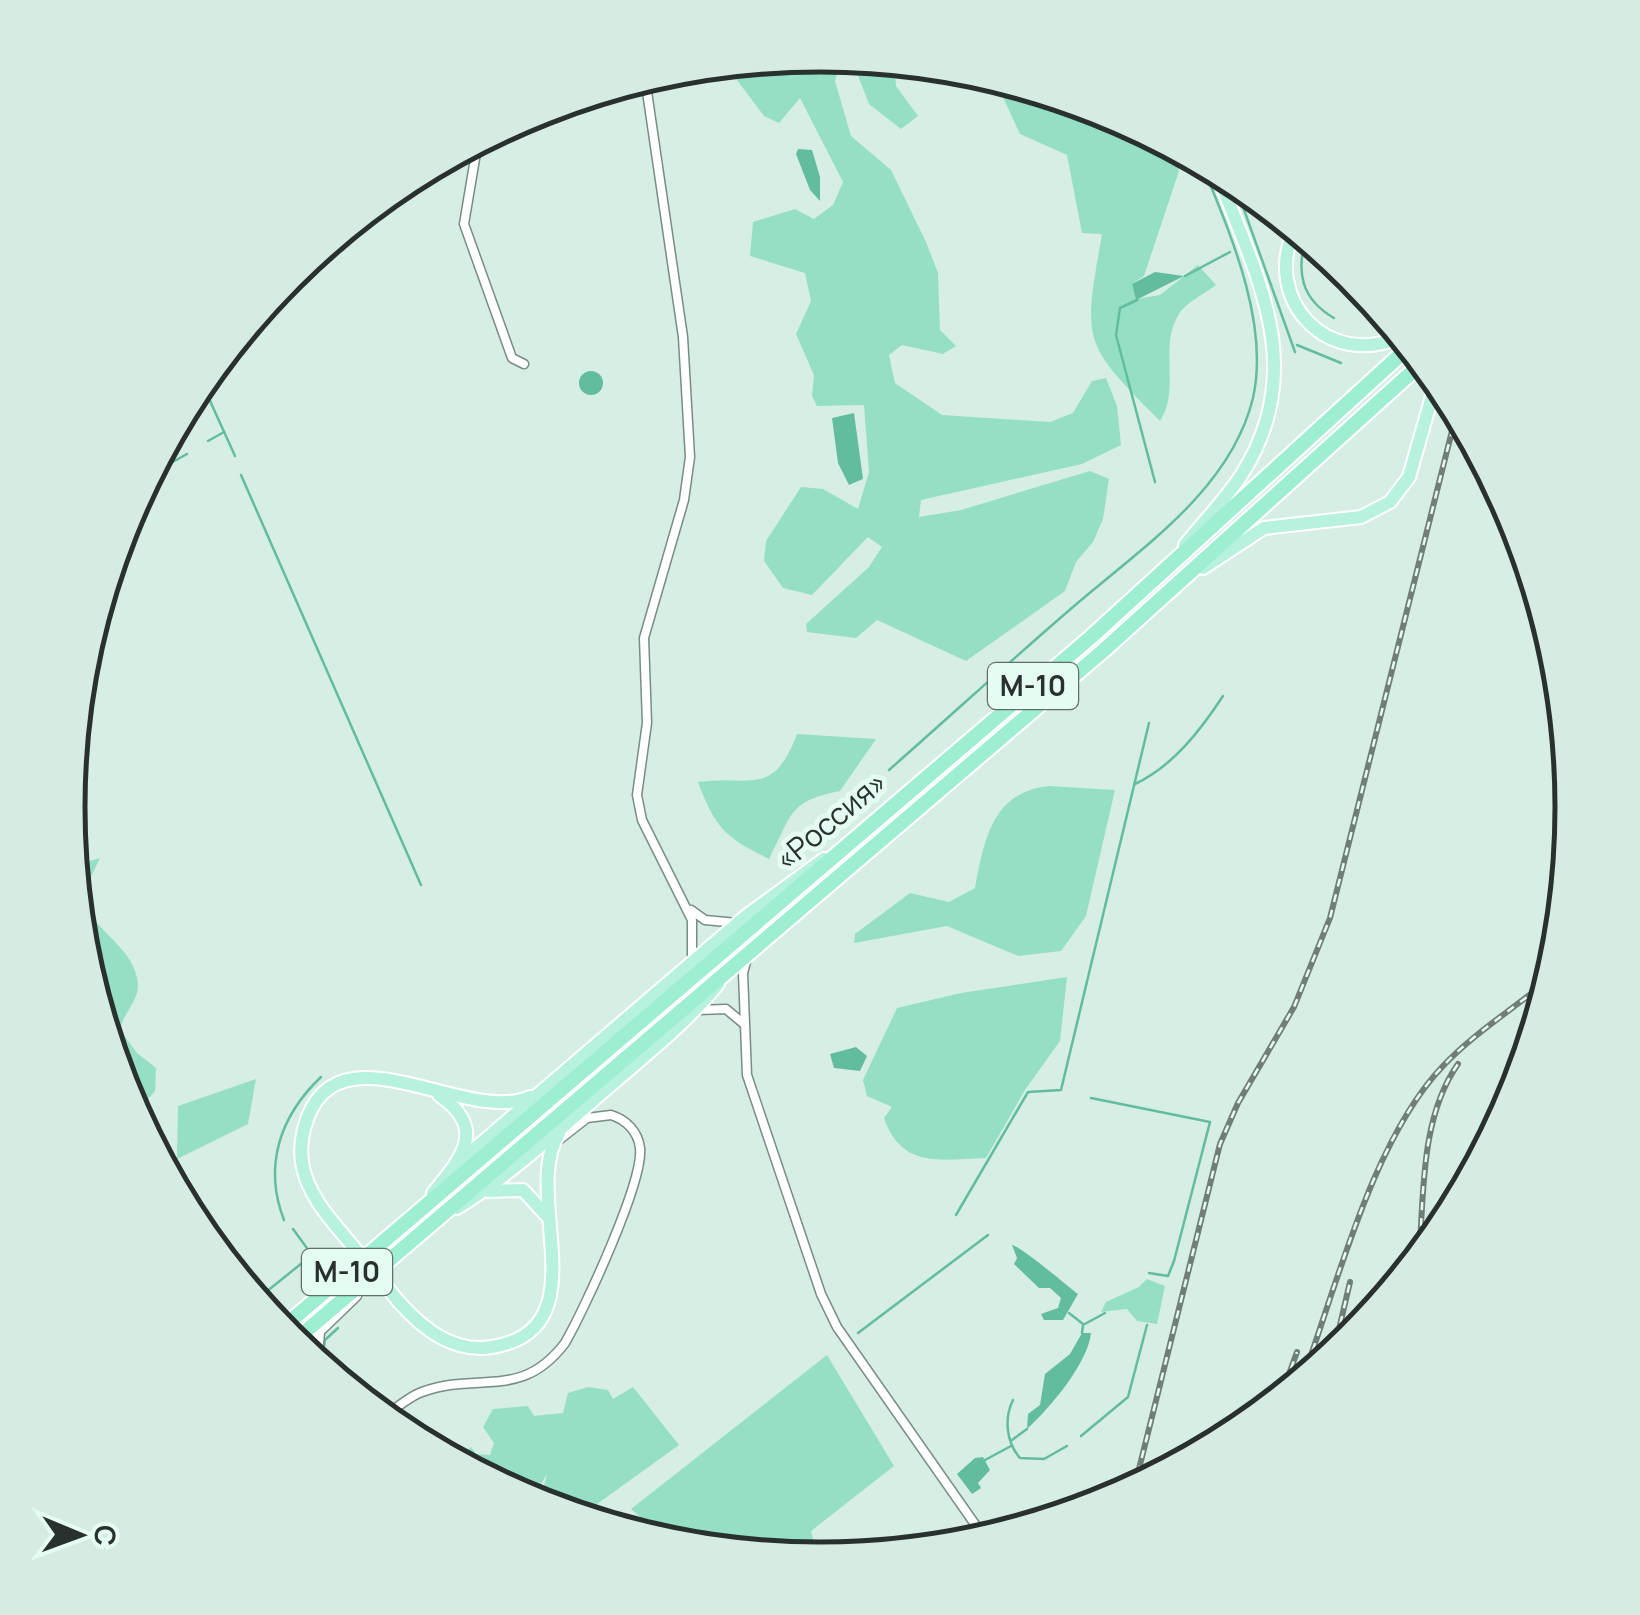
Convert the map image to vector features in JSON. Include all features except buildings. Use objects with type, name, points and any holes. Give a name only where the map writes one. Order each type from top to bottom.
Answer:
[{"type":"highway","name":"«Россия»","points":[[293,1319],[1153,582],[1399,356]]},
{"type":"highway","name":"«Россия»","points":[[305,1332],[1164,596],[1412,373]]},
{"type":"main road","points":[[1153,582],[1244,472],[1262,435],[1274,396],[1276,355],[1269,315],[1225,194]]},
{"type":"main road","points":[[1290,243],[1285,280],[1294,306],[1307,323],[1333,341],[1356,346],[1388,342]]},
{"type":"main road","points":[[1164,596],[1264,528],[1350,519],[1384,507],[1410,477],[1431,400]]},
{"type":"main road","points":[[415,1214],[456,1164],[737,923],[784,884],[843,847]]},
{"type":"main road","points":[[429,1225],[485,1192],[698,1010],[736,962]]},
{"type":"main road","points":[[578,1062],[637,1024]]},
{"type":"main road","points":[[544,1090],[522,1100],[494,1104],[390,1078],[358,1078],[329,1092],[312,1109],[302,1142],[302,1168],[311,1193],[426,1330],[452,1343],[487,1348],[516,1338],[542,1314],[553,1288],[555,1261],[546,1182],[552,1147],[566,1123]]},
{"type":"main road","points":[[433,1090],[456,1108],[466,1126],[465,1147],[456,1164]]},
{"type":"main road","points":[[485,1192],[523,1190],[548,1217]]},
{"type":"street","points":[[647,94],[683,337],[690,457],[684,500],[644,638],[646,723],[637,795],[642,820],[688,906],[695,935],[691,963]]},
{"type":"street","points":[[475,159],[464,224],[512,358],[524,364]]},
{"type":"street","points":[[688,906],[705,920],[737,923]]},
{"type":"street","points":[[752,948],[743,973],[747,1075],[820,1294],[836,1327],[898,1408],[976,1525]]},
{"type":"street","points":[[698,1010],[726,1009],[738,1015],[746,1028]]},
{"type":"street","points":[[397,1408],[422,1392],[526,1377],[548,1363],[565,1343],[632,1189],[640,1151],[625,1122],[604,1114],[586,1118],[552,1147]]},
{"type":"street","points":[[313,1339],[386,1262]]},
{"type":"street","points":[[318,1344],[320,1333]]},
{"type":"shaded area","points":[[837,73],[835,81],[851,136],[891,170],[938,273],[940,330],[956,346],[943,354],[902,345],[889,355],[895,383],[942,415],[1050,422],[1073,413],[1092,381],[1106,378],[1117,406],[1121,445],[1082,464],[921,500],[919,517],[961,510],[1090,471],[1109,479],[1103,519],[1093,542],[1076,562],[1065,591],[966,661],[877,620],[856,638],[807,632],[806,624],[869,567],[882,547],[868,537],[812,595],[783,588],[764,561],[766,541],[801,487],[823,489],[858,509],[869,472],[864,405],[817,406],[812,396],[814,375],[796,334],[811,301],[805,273],[750,256],[753,222],[795,209],[814,219],[833,205],[843,182],[800,98],[779,123],[764,116],[735,78]]},
{"type":"shaded area","points":[[857,74],[895,77],[896,86],[918,116],[901,129],[869,104]]},
{"type":"shaded area","points":[[1003,96],[1101,128],[1178,166],[1144,276],[1132,284],[1136,299],[1160,295],[1198,265],[1216,285],[1186,306],[1173,327],[1169,395],[1160,421],[1115,374],[1094,339],[1092,298],[1102,234],[1082,233],[1067,155],[1020,134]]},
{"type":"shaded area","points":[[798,149],[812,150],[820,177],[820,201],[810,190],[796,154]]},
{"type":"shaded area","points":[[1155,272],[1184,276],[1136,300],[1132,284]]},
{"type":"shaded area","points":[[591,371],[603,383],[591,395],[579,383]]},
{"type":"shaded area","points":[[854,413],[863,479],[849,485],[838,463],[832,418]]},
{"type":"shaded area","points":[[797,734],[876,739],[840,791],[810,800],[794,812],[769,859],[724,830],[698,782],[746,781],[769,775],[779,768]]},
{"type":"shaded area","points":[[1049,786],[1115,790],[1086,916],[1061,951],[1018,956],[947,926],[854,943],[855,934],[910,893],[949,902],[975,888],[987,836],[1003,808],[1030,790]]},
{"type":"shaded area","points":[[100,858],[89,880],[87,862]]},
{"type":"shaded area","points":[[94,920],[123,950],[136,972],[137,991],[120,1030],[137,1053],[156,1068],[155,1091],[146,1101],[124,1044],[110,998]]},
{"type":"shaded area","points":[[1067,977],[1060,1041],[1025,1090],[986,1158],[925,1158],[901,1146],[884,1118],[892,1107],[867,1096],[863,1080],[897,1008],[961,993]]},
{"type":"shaded area","points":[[856,1047],[867,1056],[860,1071],[834,1068],[830,1054]]},
{"type":"shaded area","points":[[256,1079],[248,1124],[177,1159],[178,1106]]},
{"type":"shaded area","points":[[1012,1245],[1078,1294],[1063,1320],[1044,1320],[1041,1314],[1058,1308],[1061,1298],[1050,1288],[1039,1288],[1014,1264],[1017,1258]]},
{"type":"shaded area","points":[[1147,1279],[1165,1286],[1157,1324],[1137,1321],[1127,1309],[1101,1312],[1106,1302],[1139,1287]]},
{"type":"shaded area","points":[[1082,1333],[1091,1333],[1083,1358],[1057,1397],[1027,1429],[1028,1414],[1040,1405],[1045,1374],[1070,1354]]},
{"type":"shaded area","points":[[827,1355],[894,1466],[811,1531],[814,1542],[772,1541],[677,1528],[644,1520],[631,1509]]},
{"type":"shaded area","points":[[588,1387],[608,1390],[613,1399],[633,1387],[679,1445],[594,1506],[543,1489],[547,1474],[539,1487],[466,1451],[471,1447],[476,1454],[490,1455],[494,1443],[483,1427],[493,1409],[528,1406],[534,1416],[563,1413],[568,1393]]},
{"type":"shaded area","points":[[983,1457],[990,1470],[978,1483],[981,1488],[972,1494],[957,1474],[975,1458]]},
{"type":"waterway","points":[[889,770],[1149,544],[1202,492],[1224,463],[1253,398],[1256,339],[1244,277],[1210,185]]},
{"type":"waterway","points":[[1243,207],[1295,352]]},
{"type":"waterway","points":[[1185,276],[1230,252]]},
{"type":"waterway","points":[[1303,254],[1302,273],[1308,293],[1334,318]]},
{"type":"waterway","points":[[1137,300],[1120,308],[1116,335],[1155,482]]},
{"type":"waterway","points":[[1297,345],[1341,363]]},
{"type":"waterway","points":[[209,399],[235,456]]},
{"type":"waterway","points":[[208,441],[224,432]]},
{"type":"waterway","points":[[171,463],[187,454]]},
{"type":"waterway","points":[[241,475],[421,885]]},
{"type":"waterway","points":[[1135,784],[1162,768],[1185,746],[1223,696]]},
{"type":"waterway","points":[[956,1215],[1028,1092],[1061,1090],[1149,723]]},
{"type":"waterway","points":[[284,1220],[275,1180],[279,1143],[295,1108],[321,1077]]},
{"type":"waterway","points":[[1091,1098],[1210,1122],[1168,1276],[1149,1273]]},
{"type":"waterway","points":[[267,1291],[312,1255],[293,1229]]},
{"type":"waterway","points":[[858,1333],[988,1235]]},
{"type":"waterway","points":[[1069,1313],[1083,1324]]},
{"type":"waterway","points":[[1082,1333],[1083,1325],[1105,1313]]},
{"type":"waterway","points":[[1081,1436],[1128,1397],[1147,1325]]},
{"type":"waterway","points":[[323,1349],[325,1340],[338,1328]]},
{"type":"waterway","points":[[1013,1400],[1008,1430],[1020,1458],[1044,1459],[1067,1446]]},
{"type":"waterway","points":[[1012,1440],[1027,1429]]},
{"type":"waterway","points":[[985,1460],[1011,1446]]},
{"type":"railway","points":[[1139,1470],[1220,1144],[1238,1103],[1294,1007],[1330,918],[1452,432]]},
{"type":"railway","points":[[1311,1354],[1359,1215],[1396,1133],[1443,1066],[1531,993]]},
{"type":"railway","points":[[1421,1230],[1430,1133],[1446,1085],[1458,1064]]},
{"type":"railway","points":[[1339,1328],[1350,1282]]},
{"type":"railway","points":[[1290,1373],[1297,1352]]}]
